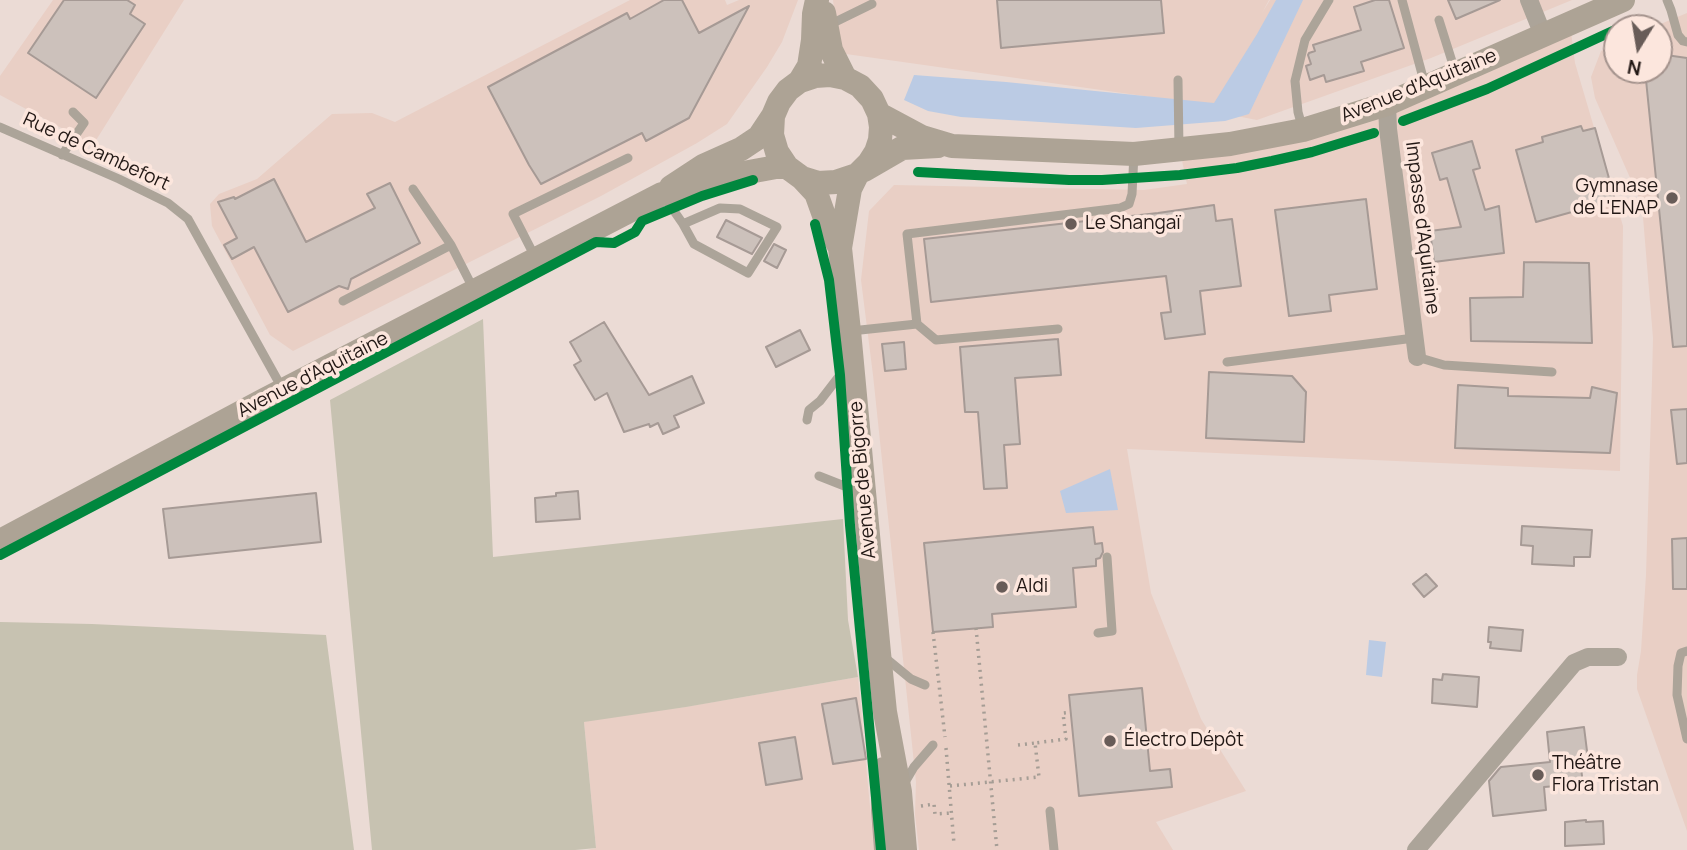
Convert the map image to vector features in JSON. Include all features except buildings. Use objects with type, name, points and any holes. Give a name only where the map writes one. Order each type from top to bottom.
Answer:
[{"type":"street","points":[[820,0],[831,50],[845,78]]},
{"type":"street","points":[[800,81],[809,66],[814,14],[820,0]]},
{"type":"street","points":[[1529,0],[1543,35]]},
{"type":"street","name":"Avenue d'Aquitaine","points":[[879,114],[922,137],[952,146],[1134,154],[1230,144],[1303,130],[1387,104],[1623,0]]},
{"type":"street","points":[[662,194],[703,166],[741,149],[759,137],[788,90],[800,81],[815,76],[845,78],[860,86],[872,99],[879,114],[880,140],[876,152],[858,173]]},
{"type":"street","name":"Impasse d'Aquitaine","points":[[1387,104],[1417,357]]},
{"type":"street","points":[[773,117],[772,135],[777,152],[794,172],[818,183],[836,182],[858,173],[902,148],[952,146]]},
{"type":"street","name":"Avenue d'Aquitaine","points":[[0,541],[283,390],[662,194],[776,167],[794,172]]},
{"type":"street","name":"Avenue de Bigorre","points":[[794,172],[816,193],[826,222],[840,248]]},
{"type":"street","name":"Avenue de Bigorre","points":[[858,173],[850,189],[840,248],[885,712],[900,792],[893,847]]},
{"type":"street","points":[[1416,850],[1574,663],[1588,657],[1618,657]]},
{"type":"street","name":"Avenue de Bigorre","points":[[885,712],[883,810],[893,847]]},
{"type":"lane","points":[[1303,130],[1298,112],[1296,81],[1305,40],[1329,0]]},
{"type":"lane","points":[[1402,0],[1425,86]]},
{"type":"lane","points":[[1667,0],[1678,35],[1687,42]]},
{"type":"lane","points":[[827,26],[872,4]]},
{"type":"lane","points":[[1439,20],[1456,73]]},
{"type":"lane","points":[[1178,80],[1179,151]]},
{"type":"lane","points":[[62,155],[84,123],[73,112]]},
{"type":"lane","name":"Rue de Cambefort","points":[[0,127],[119,179],[168,204],[188,219],[283,390]]},
{"type":"lane","points":[[1058,329],[936,340],[917,324],[907,234],[1120,208],[1129,204],[1132,194],[1134,154]]},
{"type":"lane","points":[[536,259],[513,214],[628,158]]},
{"type":"lane","points":[[413,189],[451,245],[474,291]]},
{"type":"lane","points":[[662,194],[694,244],[748,273],[776,227],[740,209],[720,208],[683,224]]},
{"type":"lane","points":[[343,300],[451,245]]},
{"type":"lane","points":[[849,331],[917,324]]},
{"type":"lane","points":[[1227,362],[1415,338]]},
{"type":"lane","points":[[1417,357],[1444,365],[1552,372]]},
{"type":"lane","points":[[807,420],[809,410],[820,401],[852,359]]},
{"type":"lane","points":[[819,476],[848,487],[863,489]]},
{"type":"lane","points":[[1098,633],[1112,632],[1107,557]]},
{"type":"lane","points":[[1687,651],[1681,653],[1678,666],[1677,695],[1687,739]]},
{"type":"lane","points":[[879,653],[911,679],[925,685]]},
{"type":"lane","points":[[900,792],[914,767],[933,745]]},
{"type":"lane","points":[[1050,811],[1054,850]]},
{"type":"path","points":[[976,628],[997,850]]},
{"type":"path","points":[[1018,745],[1066,739],[1063,713],[1071,712]]},
{"type":"path","points":[[950,786],[1039,777],[1035,743]]},
{"type":"path","points":[[934,804],[935,814],[952,813]]},
{"type":"shaded area","points":[[53,0],[184,0],[93,145],[0,95],[0,76]]},
{"type":"shaded area","points":[[630,0],[725,0],[727,5],[739,0],[798,0],[782,42],[727,124],[601,196],[293,351],[270,335],[212,226],[210,204],[219,194],[257,179],[332,114],[372,113],[395,122]]},
{"type":"shaded area","points":[[833,0],[1269,0],[1262,13],[1270,0],[1572,0],[1431,58],[1257,120],[1200,109],[1179,101],[839,53]]},
{"type":"shaded area","points":[[1687,13],[1687,831],[1637,689],[1646,575],[1653,338],[1642,205],[1595,98],[1591,77],[1603,50],[1603,84],[1673,84],[1673,19]]},
{"type":"shaded area","points":[[1570,24],[1575,63],[1623,226],[1620,471],[1127,449],[1151,593],[1201,719],[1246,791],[1156,822],[1173,850],[919,850],[915,814],[916,782],[861,280],[869,211],[894,185],[1144,190],[1187,184],[1180,151],[1303,130]]},
{"type":"shaded area","points":[[483,319],[493,557],[843,519],[848,620],[858,677],[584,722],[596,848],[372,850],[330,400]]},
{"type":"shaded area","points":[[0,622],[326,635],[354,850],[0,850]]},
{"type":"shaded area","points":[[858,677],[874,850],[587,850],[596,848],[584,722],[618,712],[679,708]]},
{"type":"water","points":[[1276,0],[1303,0],[1249,114],[1225,121],[1136,128],[961,117],[928,111],[904,100],[914,75],[1214,103]]},
{"type":"water","points":[[1110,469],[1118,510],[1066,513],[1060,491]]},
{"type":"water","points":[[1369,640],[1386,642],[1382,677],[1366,675]]},
{"type":"cycle path","points":[[1403,121],[1487,89],[1603,35]]},
{"type":"cycle path","points":[[918,172],[1069,180],[1180,175],[1272,161],[1374,133]]},
{"type":"cycle path","points":[[0,555],[596,242],[614,243],[635,232],[642,221],[702,196],[753,180]]},
{"type":"cycle path","points":[[815,224],[829,280],[840,375],[850,525],[881,850]]},
{"type":"place","name":"Gymnase de L'ENAP","points":[[1672,198]]},
{"type":"place","name":"Le Shangaï","points":[[1071,224]]},
{"type":"place","name":"Aldi","points":[[1002,587]]},
{"type":"place","name":"Électro Dépôt","points":[[1110,741]]},
{"type":"place","name":"Théâtre Flora Tristan","points":[[1538,775]]}]
